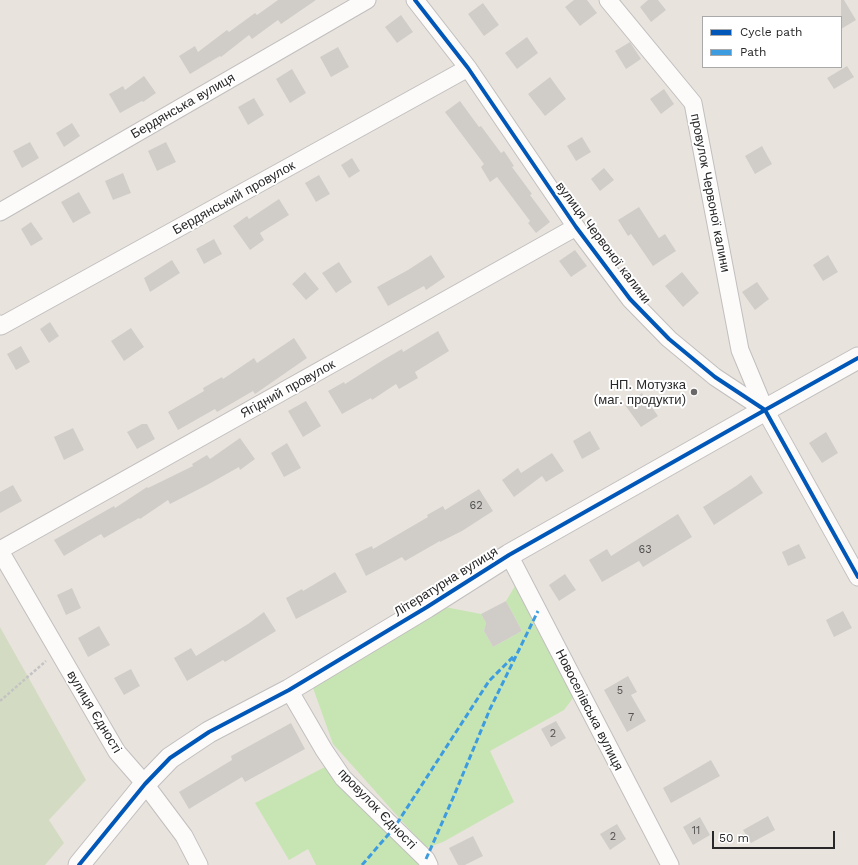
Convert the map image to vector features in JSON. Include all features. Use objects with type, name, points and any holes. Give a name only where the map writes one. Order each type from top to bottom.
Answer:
[{"type":"street","name":"Бердянська вулиця","points":[[0,212],[367,0]]},
{"type":"street","name":"вулиця Червоної калини","points":[[415,0],[468,68],[576,227],[630,299],[669,339],[715,377],[765,410],[858,577]]},
{"type":"street","name":"провулок Червоної калини","points":[[608,0],[693,103],[740,350],[765,410]]},
{"type":"street","name":"Бердянський провулок","points":[[0,324],[1,326],[468,68]]},
{"type":"street","name":"Ягідний провулок","points":[[0,551],[576,227]]},
{"type":"street","name":"Літературна вулиця","points":[[79,865],[145,784],[170,758],[209,732],[289,690],[427,607],[509,554],[858,358]]},
{"type":"street","name":"вулиця Єдності","points":[[0,551],[117,752],[145,784],[184,836],[199,865]]},
{"type":"street","name":"Новоселівська вулиця","points":[[509,554],[670,865]]},
{"type":"street","name":"провулок Єдності","points":[[289,690],[324,750],[343,778],[426,859],[429,865]]},
{"type":"path","points":[[0,701],[58,650]]},
{"type":"green space","points":[[515,586],[573,698],[564,710],[490,751],[514,802],[443,842],[426,848],[333,744],[313,688],[445,607],[481,614],[486,623],[484,631],[493,647],[522,631],[506,601]]},
{"type":"green space","points":[[0,627],[86,780],[49,820],[64,843],[45,865],[0,865]]},
{"type":"green space","points":[[325,767],[337,783],[417,861],[419,865],[316,865],[308,849],[289,860],[255,803]]},
{"type":"building","points":[[278,0],[316,0],[281,24],[278,20],[252,39],[249,35],[221,57],[220,56],[190,74],[179,56],[195,46],[198,52],[227,30],[229,32],[255,13],[257,15]]},
{"type":"building","points":[[574,0],[587,0],[597,13],[580,26],[565,7]]},
{"type":"building","points":[[648,0],[658,0],[666,10],[651,22],[640,7]]},
{"type":"building","points":[[841,0],[844,0],[856,20],[842,28]]},
{"type":"building","points":[[483,3],[499,25],[484,36],[468,14]]},
{"type":"building","points":[[401,15],[413,32],[397,43],[385,27]]},
{"type":"building","points":[[527,37],[538,53],[517,69],[505,53]]},
{"type":"building","points":[[630,42],[641,59],[626,69],[615,51]]},
{"type":"building","points":[[338,47],[349,67],[331,77],[320,57]]},
{"type":"building","points":[[847,66],[854,77],[834,89],[827,78]]},
{"type":"building","points":[[292,69],[306,93],[290,103],[276,79]]},
{"type":"building","points":[[144,76],[156,93],[143,102],[142,101],[120,113],[109,94],[123,86],[125,90]]},
{"type":"building","points":[[550,77],[566,99],[545,116],[528,94]]},
{"type":"building","points":[[664,89],[674,104],[661,114],[650,99]]},
{"type":"building","points":[[254,98],[264,115],[248,125],[238,107]]},
{"type":"building","points":[[460,101],[501,153],[504,151],[514,166],[512,167],[532,194],[530,195],[550,222],[536,233],[528,223],[530,221],[497,177],[490,182],[481,167],[484,164],[445,112]]},
{"type":"building","points":[[72,123],[80,136],[64,147],[56,133]]},
{"type":"building","points":[[582,137],[591,152],[576,161],[567,146]]},
{"type":"building","points":[[30,142],[39,158],[22,168],[13,151]]},
{"type":"building","points":[[166,142],[176,162],[157,171],[148,151]]},
{"type":"building","points":[[762,146],[772,164],[755,174],[745,156]]},
{"type":"building","points":[[352,158],[360,171],[349,178],[341,165]]},
{"type":"building","points":[[604,168],[614,180],[600,191],[591,179]]},
{"type":"building","points":[[123,173],[131,193],[113,200],[105,181]]},
{"type":"building","points":[[319,175],[330,194],[316,202],[305,183]]},
{"type":"building","points":[[79,192],[91,213],[73,223],[61,202]]},
{"type":"building","points":[[279,199],[289,215],[260,233],[264,240],[250,250],[233,226],[247,216],[249,219]]},
{"type":"building","points":[[639,207],[659,238],[665,234],[676,251],[653,266],[631,234],[628,236],[618,220]]},
{"type":"building","points":[[31,222],[43,239],[31,246],[21,229]]},
{"type":"building","points":[[214,239],[222,254],[204,264],[196,249]]},
{"type":"building","points":[[575,250],[587,266],[571,277],[559,261]]},
{"type":"building","points":[[431,255],[445,277],[426,290],[424,286],[388,306],[377,287]]},
{"type":"building","points":[[828,255],[838,272],[823,281],[813,265]]},
{"type":"building","points":[[172,260],[180,273],[150,292],[144,278]]},
{"type":"building","points":[[339,262],[352,282],[336,293],[322,273]]},
{"type":"building","points":[[305,272],[319,289],[306,300],[292,284]]},
{"type":"building","points":[[682,272],[699,293],[683,307],[665,286]]},
{"type":"building","points":[[757,282],[769,299],[755,310],[742,292]]},
{"type":"building","points":[[50,322],[59,336],[49,343],[40,329]]},
{"type":"building","points":[[131,328],[144,347],[124,361],[111,341]]},
{"type":"building","points":[[438,331],[449,351],[415,372],[418,378],[399,389],[396,384],[372,400],[371,398],[342,414],[328,391],[344,382],[345,384],[402,349],[403,352]]},
{"type":"building","points":[[294,338],[307,358],[255,394],[253,391],[217,412],[215,409],[178,430],[168,412],[204,391],[203,388],[222,377],[223,379],[254,358],[257,363]]},
{"type":"building","points":[[21,346],[30,362],[16,370],[7,354]]},
{"type":"building","points":[[642,393],[658,416],[641,427],[625,405]]},
{"type":"building","points":[[306,401],[321,426],[303,437],[288,411]]},
{"type":"building","points":[[142,424],[147,424],[155,439],[137,449],[127,432]]},
{"type":"building","points":[[73,428],[84,450],[64,460],[54,437]]},
{"type":"building","points":[[590,431],[600,449],[582,459],[573,441]]},
{"type":"building","points":[[826,432],[838,453],[822,463],[809,443]]},
{"type":"building","points":[[240,438],[255,459],[240,470],[239,467],[170,504],[168,500],[140,519],[139,518],[104,538],[101,534],[64,556],[54,540],[114,506],[115,508],[147,487],[148,488],[193,466],[192,464],[207,455],[210,459]]},
{"type":"building","points":[[287,443],[301,468],[284,477],[271,453]]},
{"type":"building","points":[[552,453],[564,471],[546,482],[542,476],[514,497],[502,480],[518,468],[521,473]]},
{"type":"building","points":[[751,475],[763,493],[714,525],[703,507]]},
{"type":"building","points":[[13,485],[22,501],[0,513],[0,492]]},
{"type":"building","points":[[479,489],[493,511],[462,531],[440,541],[405,561],[402,557],[366,576],[355,554],[372,546],[373,549],[428,517],[427,515],[443,506],[445,510]]},
{"type":"building","points":[[678,514],[692,537],[643,567],[639,561],[602,582],[589,560],[607,549],[611,556]]},
{"type":"building","points":[[799,544],[806,558],[788,566],[782,552]]},
{"type":"building","points":[[335,572],[347,592],[296,619],[286,598],[302,589],[303,591]]},
{"type":"building","points":[[565,574],[576,590],[559,601],[549,585]]},
{"type":"building","points":[[72,588],[81,608],[66,615],[57,595]]},
{"type":"building","points":[[506,601],[522,631],[493,647],[484,631],[486,623],[481,614]]},
{"type":"building","points":[[843,611],[852,628],[834,637],[826,620]]},
{"type":"building","points":[[264,612],[276,631],[225,662],[223,660],[187,681],[174,658],[191,648],[196,656],[248,624]]},
{"type":"building","points":[[99,626],[110,645],[88,657],[78,638]]},
{"type":"building","points":[[131,669],[140,686],[124,695],[114,678]]},
{"type":"building","points":[[628,676],[637,692],[631,695],[646,721],[627,732],[604,690]]},
{"type":"building","points":[[556,721],[566,738],[551,747],[541,729]]},
{"type":"building","points":[[291,723],[305,749],[245,782],[242,777],[189,809],[179,792],[232,760],[231,756]]},
{"type":"building","points":[[711,760],[720,776],[671,803],[663,788]]},
{"type":"building","points":[[768,816],[775,830],[751,843],[743,830]]},
{"type":"building","points":[[700,817],[710,835],[693,845],[683,827]]},
{"type":"building","points":[[617,824],[626,839],[610,850],[600,834]]},
{"type":"building","points":[[473,836],[483,856],[465,865],[458,865],[449,848]]},
{"type":"marked path","points":[[426,859],[490,709],[538,611]]},
{"type":"marked path","points":[[362,865],[394,828],[489,681],[514,656]]},
{"type":"cycle path","points":[[415,0],[468,68],[576,227],[630,299],[669,339],[715,377],[765,410],[858,577]]},
{"type":"cycle path","points":[[79,865],[145,784],[170,758],[209,732],[289,690],[427,607],[509,555],[858,358]]},
{"type":"place","name":"НП. Мотузка (маг. продукти)","points":[[694,392]]}]
